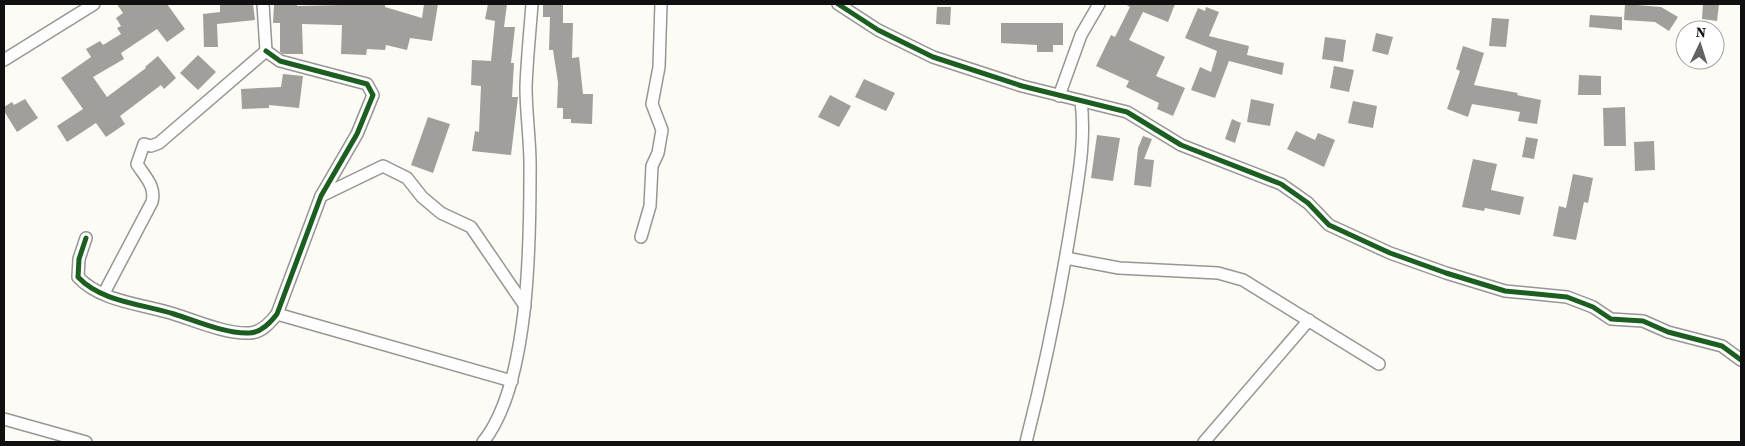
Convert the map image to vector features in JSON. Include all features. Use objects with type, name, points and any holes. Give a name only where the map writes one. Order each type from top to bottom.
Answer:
[{"type":"street","points":[[4,60],[94,4]]},
{"type":"street","points":[[264,4],[266,51]]},
{"type":"street","points":[[483,442],[494,429],[503,410],[512,381],[525,306],[530,175],[526,88],[532,4]]},
{"type":"street","points":[[641,237],[650,206],[652,166],[658,153],[662,130],[652,104],[659,67],[661,4]]},
{"type":"street","points":[[838,4],[878,30],[933,57],[1059,96],[1127,112],[1181,145],[1281,184],[1308,203],[1329,225],[1390,253],[1446,274],[1505,291],[1567,297],[1594,307],[1611,319],[1642,321],[1668,332],[1722,346],[1741,360]]},
{"type":"street","points":[[1059,96],[1081,35],[1099,4]]},
{"type":"street","points":[[86,238],[79,259],[78,277],[83,283],[104,294],[135,305],[250,334],[268,326],[277,314],[321,196],[357,134],[373,96],[367,84],[280,61],[266,51]]},
{"type":"street","points":[[104,294],[152,202],[154,193],[150,182],[137,164],[144,144],[151,146],[159,142],[266,51]]},
{"type":"street","points":[[1026,442],[1042,378],[1066,258],[1082,154],[1084,124],[1081,101]]},
{"type":"street","points":[[321,196],[383,166],[397,171],[407,178],[422,197],[441,213],[471,227],[525,306]]},
{"type":"street","points":[[1066,258],[1144,271],[1229,275],[1243,280],[1379,364]]},
{"type":"street","points":[[277,314],[512,381]]},
{"type":"street","points":[[1204,442],[1309,320]]},
{"type":"street","points":[[4,419],[71,440],[86,442]]},
{"type":"building","points":[[117,4],[167,4],[185,29],[167,42],[157,29],[121,53],[124,59],[93,77],[107,97],[146,68],[158,56],[176,78],[164,89],[161,85],[120,116],[125,124],[106,137],[96,123],[67,142],[57,126],[83,109],[61,78],[91,57],[86,49],[100,41],[103,45],[121,34],[117,28],[121,26],[116,18],[123,13]]},
{"type":"building","points":[[220,4],[253,4],[255,20],[217,24],[218,47],[204,47],[203,14],[220,12]]},
{"type":"building","points":[[274,4],[297,4],[297,6],[385,4],[385,7],[422,18],[424,4],[438,4],[432,41],[410,38],[407,50],[386,45],[385,50],[367,49],[366,55],[341,54],[342,25],[302,24],[303,54],[283,54],[280,52],[280,23],[273,23]]},
{"type":"building","points":[[488,4],[507,4],[504,27],[515,27],[511,63],[514,63],[512,97],[518,97],[511,155],[472,151],[475,131],[479,132],[481,86],[471,85],[472,60],[491,61],[495,21],[485,19]]},
{"type":"building","points":[[543,4],[563,4],[563,23],[573,23],[572,58],[579,57],[583,94],[593,94],[592,124],[571,123],[571,119],[563,119],[563,108],[557,108],[558,82],[553,50],[549,50],[550,17],[543,17]]},
{"type":"building","points":[[1125,4],[1175,4],[1168,22],[1143,12],[1129,40],[1165,57],[1156,76],[1185,88],[1173,116],[1157,109],[1159,103],[1126,87],[1129,81],[1096,66],[1111,35],[1115,37],[1130,7]]},
{"type":"building","points":[[1625,4],[1661,7],[1678,17],[1669,31],[1655,22],[1624,20]]},
{"type":"building","points":[[1703,4],[1719,4],[1717,20],[1702,19]]},
{"type":"building","points":[[937,7],[951,7],[950,25],[936,24]]},
{"type":"building","points":[[1206,7],[1219,12],[1209,36],[1249,46],[1247,55],[1284,63],[1282,75],[1229,61],[1215,98],[1191,90],[1200,67],[1211,72],[1217,51],[1185,38],[1198,8],[1205,11]]},
{"type":"building","points":[[1590,15],[1622,17],[1622,30],[1589,27]]},
{"type":"building","points":[[1492,18],[1509,19],[1506,47],[1489,46]]},
{"type":"building","points":[[1001,23],[1063,23],[1063,45],[1053,45],[1053,52],[1037,52],[1037,45],[1001,43]]},
{"type":"building","points":[[1376,33],[1393,37],[1388,55],[1372,51]]},
{"type":"building","points":[[1325,37],[1346,40],[1343,62],[1322,59]]},
{"type":"building","points":[[1463,46],[1484,53],[1474,85],[1518,93],[1517,95],[1541,100],[1537,124],[1518,121],[1520,112],[1472,104],[1468,117],[1447,109],[1460,71],[1456,69]]},
{"type":"building","points":[[198,55],[216,72],[198,90],[180,73]]},
{"type":"building","points":[[1334,66],[1354,70],[1349,92],[1330,88]]},
{"type":"building","points":[[283,74],[303,76],[299,108],[269,105],[269,108],[242,109],[241,89],[281,87]]},
{"type":"building","points":[[1579,75],[1601,76],[1601,95],[1578,95]]},
{"type":"building","points":[[864,79],[895,93],[886,111],[855,97]]},
{"type":"building","points":[[830,95],[851,106],[839,127],[818,117]]},
{"type":"building","points":[[25,99],[38,118],[17,132],[4,111],[4,107],[12,102],[14,105]]},
{"type":"building","points":[[1251,99],[1274,104],[1270,126],[1247,122]]},
{"type":"building","points":[[1353,101],[1377,106],[1373,128],[1348,123]]},
{"type":"building","points":[[1625,107],[1626,146],[1604,146],[1603,108]]},
{"type":"building","points":[[428,117],[450,124],[433,173],[411,165]]},
{"type":"building","points":[[1232,119],[1241,123],[1235,143],[1225,139]]},
{"type":"building","points":[[1296,131],[1315,140],[1318,133],[1335,140],[1324,167],[1287,149]]},
{"type":"building","points":[[1097,135],[1120,138],[1113,181],[1091,178]]},
{"type":"building","points":[[1143,136],[1152,139],[1144,159],[1154,160],[1151,187],[1134,185],[1138,148]]},
{"type":"building","points":[[1526,137],[1538,139],[1534,159],[1522,157]]},
{"type":"building","points":[[1654,141],[1655,170],[1635,171],[1634,142]]},
{"type":"building","points":[[1473,159],[1497,164],[1491,190],[1524,197],[1520,215],[1485,208],[1484,211],[1462,207]]},
{"type":"building","points":[[1573,174],[1593,178],[1588,203],[1584,202],[1576,240],[1553,236],[1559,206],[1566,208]]},
{"type":"cycle path","points":[[838,4],[878,30],[933,57],[1022,86],[1127,112],[1181,145],[1281,184],[1308,203],[1329,225],[1390,253],[1505,291],[1567,297],[1593,307],[1611,319],[1643,321],[1668,332],[1722,346],[1741,360]]},
{"type":"cycle path","points":[[86,238],[79,259],[78,277],[98,292],[123,301],[240,333],[253,333],[265,327],[271,321],[277,314],[321,196],[357,134],[373,95],[367,84],[280,61],[266,51]]}]
